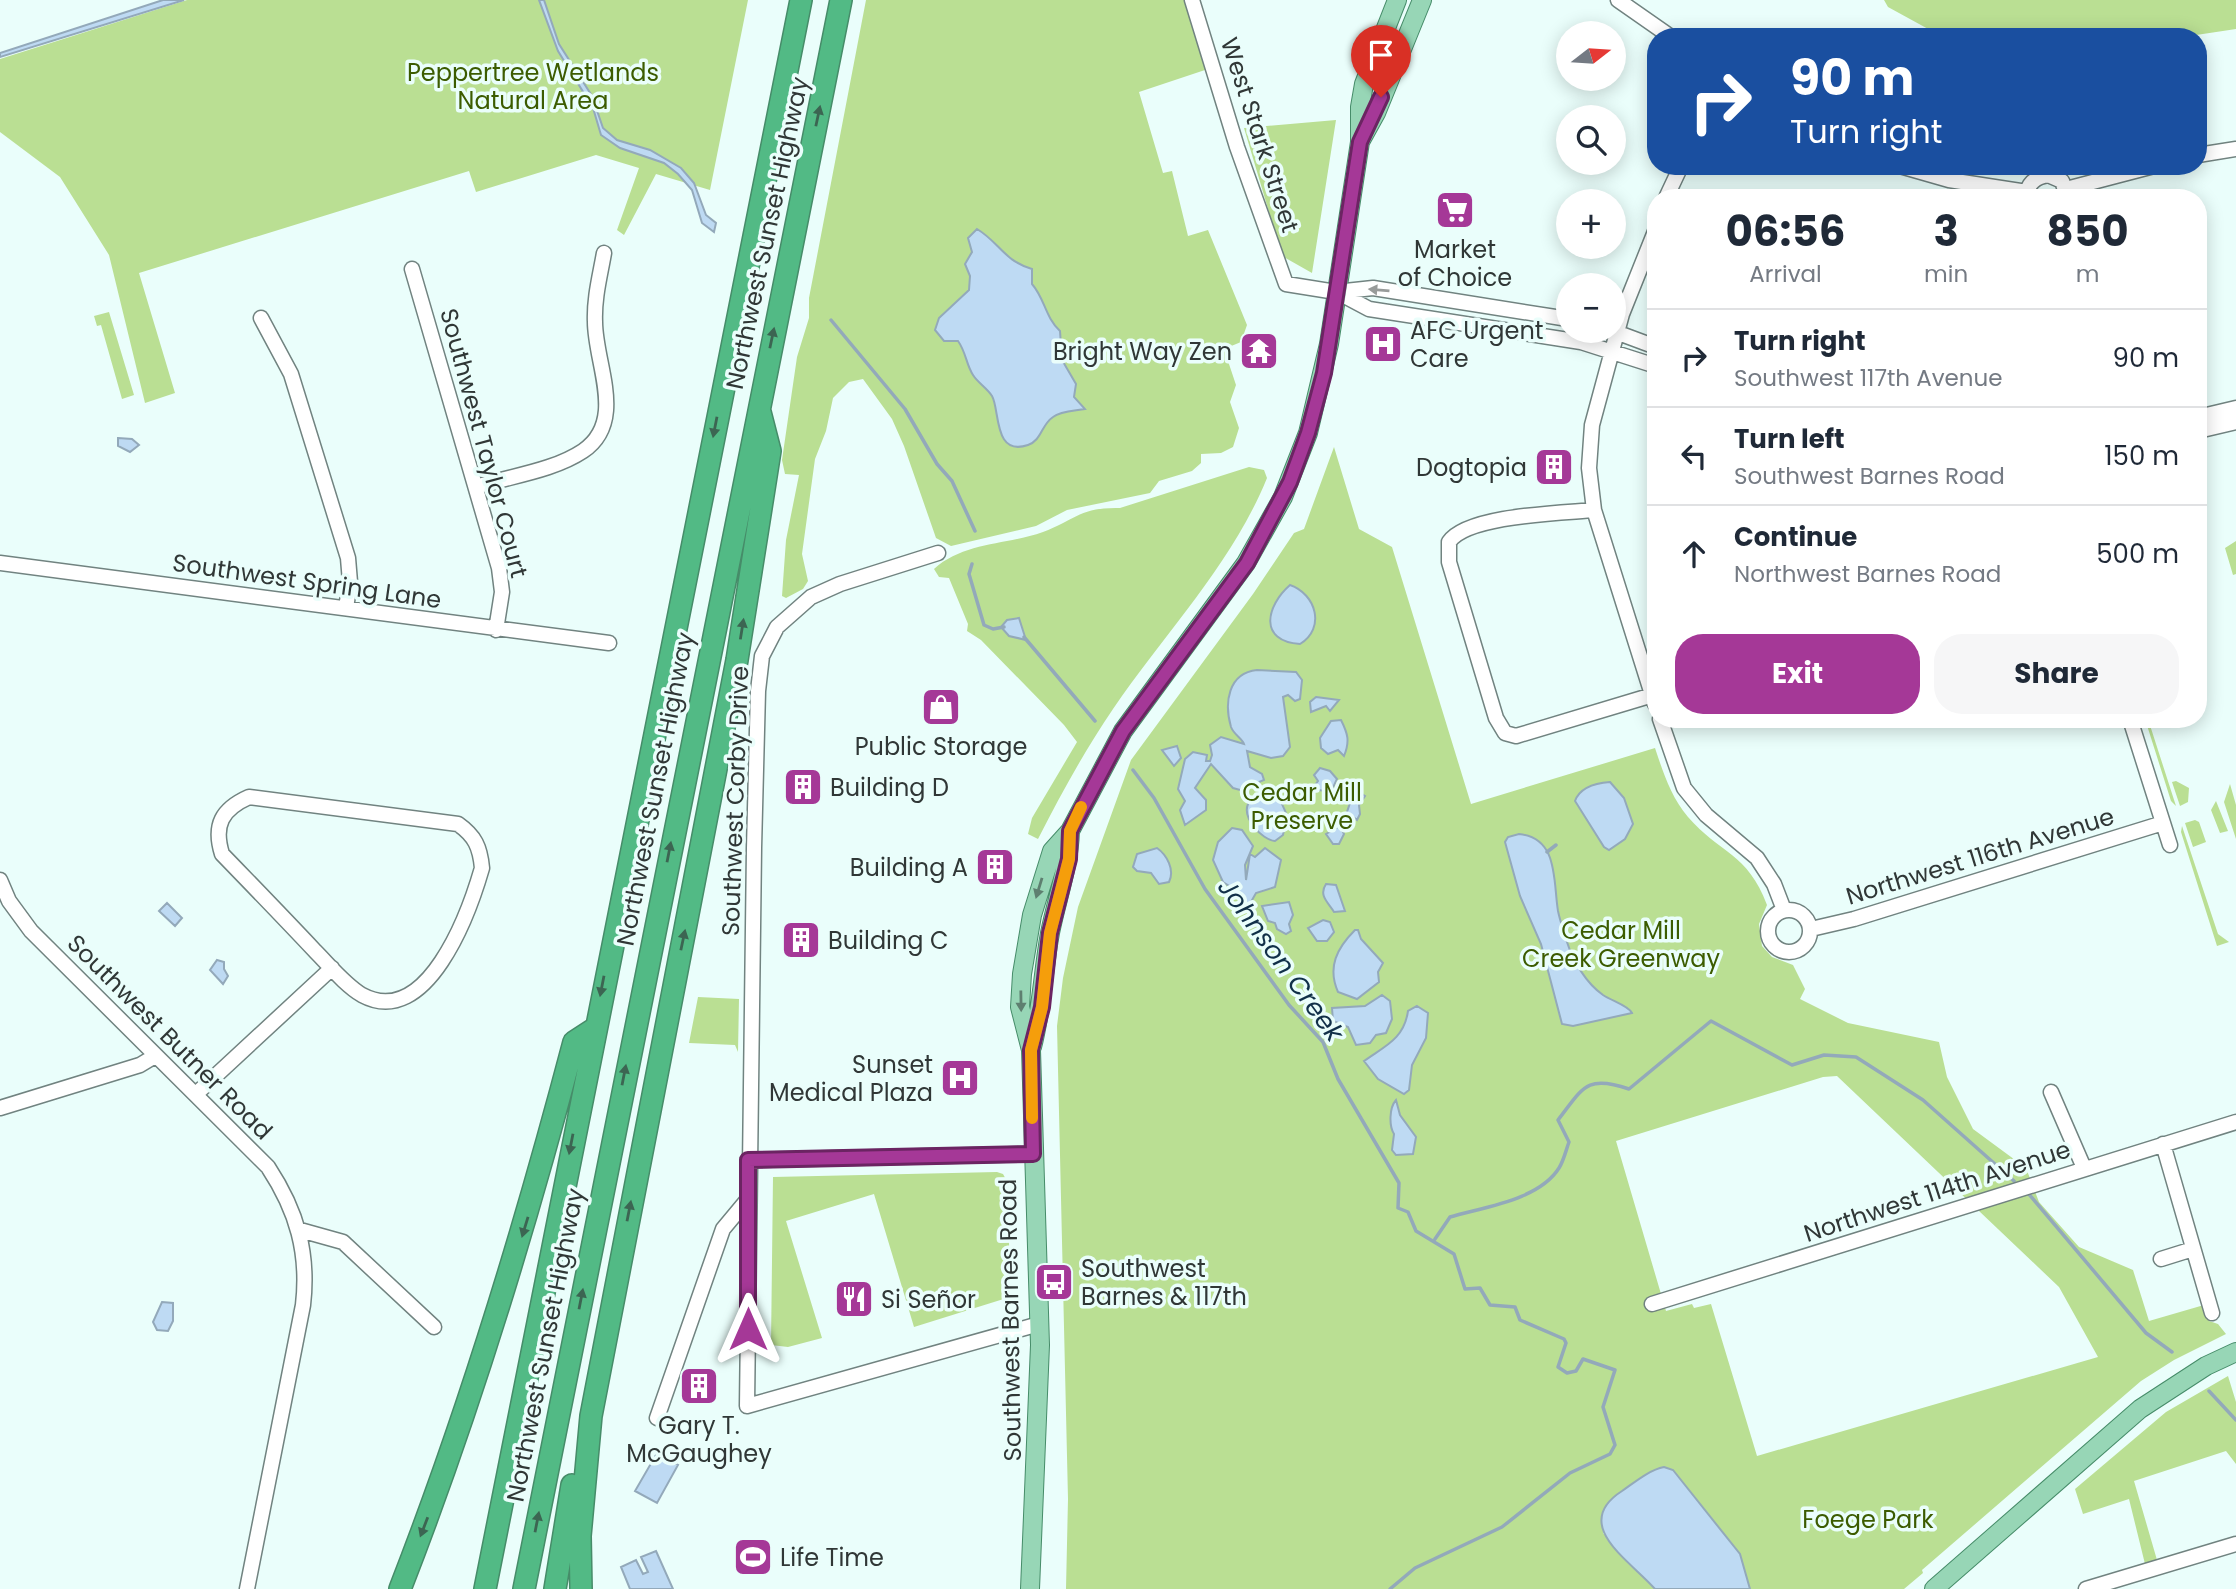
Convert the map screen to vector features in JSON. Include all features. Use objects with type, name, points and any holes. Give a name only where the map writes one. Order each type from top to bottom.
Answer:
[{"type":"highway","name":"Northwest Sunset Highway","points":[[485,1589],[594,1028],[801,0]]},
{"type":"highway","name":"Northwest Sunset Highway","points":[[524,1589],[758,405],[841,0]]},
{"type":"highway","points":[[581,1589],[580,1536],[591,1416],[737,660],[770,451],[758,405]]},
{"type":"highway","points":[[400,1589],[448,1465],[526,1225],[574,1042],[594,1028]]},
{"type":"highway","points":[[555,1589],[576,1456],[591,1416]]},
{"type":"main road","points":[[1360,142],[1364,84],[1397,0]]},
{"type":"main road","points":[[1360,142],[1376,113],[1423,0]]},
{"type":"main road","name":"Southwest Barnes Road","points":[[1030,1589],[1038,1435],[1039,1324],[1031,1050],[1020,1007],[1031,915],[1052,851],[1070,831],[1123,731],[1247,563],[1275,514],[1296,466],[1317,401],[1360,142]]},
{"type":"main road","name":"Southwest Barnes Road","points":[[1031,1050],[1042,1007],[1050,933],[1069,859],[1070,831]]},
{"type":"main road","points":[[1031,915],[1050,933]]},
{"type":"main road","points":[[1934,1589],[2140,1409],[2206,1366],[2236,1352]]},
{"type":"street","name":"West Stark Street","points":[[1192,0],[1237,147],[1286,284],[1336,292]]},
{"type":"street","points":[[1619,0],[1658,28]]},
{"type":"street","points":[[2207,154],[2236,149]]},
{"type":"street","points":[[1932,175],[1996,189]]},
{"type":"street","points":[[2030,189],[2034,179],[2045,175]]},
{"type":"street","points":[[2050,175],[2062,181],[2065,189]]},
{"type":"street","points":[[2079,189],[2125,175]]},
{"type":"street","points":[[1626,304],[1647,251]]},
{"type":"street","points":[[476,486],[573,456],[596,439],[605,424],[607,396],[597,353],[595,322],[595,300],[604,253]]},
{"type":"street","name":"Southwest Taylor Court","points":[[412,269],[499,568],[502,592],[496,630]]},
{"type":"street","points":[[1336,292],[1373,288],[1556,317]]},
{"type":"street","points":[[1336,292],[1369,309],[1548,336],[1612,350],[1647,363]]},
{"type":"street","points":[[261,318],[291,374],[348,558],[350,582],[346,608]]},
{"type":"street","points":[[1626,335],[1647,343]]},
{"type":"street","points":[[1613,343],[1592,425],[1589,468],[1594,510],[1647,673]]},
{"type":"street","points":[[2207,415],[2236,408]]},
{"type":"street","points":[[2207,429],[2236,422]]},
{"type":"street","points":[[1594,510],[1509,518],[1461,532],[1449,542],[1449,562],[1496,718],[1505,733],[1520,735],[1647,700]]},
{"type":"street","name":"Southwest Corby Drive","points":[[938,553],[840,584],[811,597],[777,627],[762,656],[758,691],[748,1160],[747,1406],[1039,1324]]},
{"type":"street","name":"Southwest Spring Lane","points":[[0,563],[609,643]]},
{"type":"street","points":[[1663,728],[1684,788],[1706,815],[1757,858],[1773,884],[1784,910]]},
{"type":"street","points":[[2133,728],[2170,845]]},
{"type":"street","points":[[249,797],[458,824],[473,835],[481,852],[482,868],[435,975],[414,993],[397,1000],[378,1001],[361,995],[332,968],[222,854],[217,839],[220,822],[231,805],[249,797]]},
{"type":"street","name":"Northwest 116th Avenue","points":[[1811,929],[1854,919],[2163,823]]},
{"type":"street","name":"Southwest Butner Road","points":[[0,880],[9,901],[31,931],[268,1167],[292,1207],[300,1230],[306,1283],[247,1589]]},
{"type":"street","points":[[1784,910],[1799,912],[1807,919],[1811,929],[1806,944],[1798,951],[1787,952],[1777,948],[1770,940],[1768,930],[1771,920],[1784,910]]},
{"type":"street","points":[[196,1094],[332,968]]},
{"type":"street","points":[[0,1108],[140,1065],[155,1056]]},
{"type":"street","points":[[2051,1092],[2084,1168]]},
{"type":"street","name":"Northwest 114th Avenue","points":[[1652,1304],[2236,1122]]},
{"type":"street","points":[[2163,1143],[2212,1313]]},
{"type":"street","points":[[748,1160],[1033,1154]]},
{"type":"street","points":[[657,1418],[723,1229],[748,1199]]},
{"type":"street","points":[[300,1230],[343,1242],[434,1327]]},
{"type":"street","points":[[2161,1259],[2193,1248]]},
{"type":"street","points":[[2087,1589],[2236,1544]]},
{"type":"green space","name":"Peppertree Wetlands Natural Area","points":[[187,0],[748,0],[710,190],[656,174],[624,235],[617,230],[639,168],[596,155],[476,192],[469,171],[139,273],[175,393],[145,403],[109,255],[60,177],[0,132],[0,59]]},
{"type":"green space","points":[[866,0],[1186,0],[1208,69],[1139,92],[1163,173],[1172,171],[1188,236],[1208,230],[1247,325],[1241,342],[1224,349],[1236,385],[1230,402],[1239,428],[1233,447],[1221,453],[1201,454],[1201,463],[1192,471],[1159,481],[1150,493],[1067,510],[1036,526],[951,546],[936,538],[892,419],[863,379],[849,382],[833,398],[826,431],[815,459],[802,554],[808,581],[803,589],[786,598],[782,596],[786,540],[799,475],[785,474],[782,460],[797,357],[809,318],[809,298]]},
{"type":"green space","points":[[1884,0],[2236,0],[2236,29],[2207,33],[2207,28],[1926,28],[1888,7]]},
{"type":"green space","points":[[1336,120],[1312,273],[1282,256],[1244,128]]},
{"type":"green space","points":[[109,312],[134,395],[122,399],[101,325],[97,326],[94,316]]},
{"type":"green space","points":[[1334,447],[1359,529],[1392,547],[1471,804],[1655,748],[1668,784],[1688,817],[1751,874],[1767,905],[1759,924],[1762,946],[1772,957],[1793,965],[1805,989],[1800,999],[1848,1023],[1939,1042],[1947,1077],[1973,1129],[2026,1168],[2039,1202],[2079,1247],[2133,1270],[2149,1321],[2204,1305],[2209,1321],[2218,1324],[2226,1334],[2174,1360],[2141,1381],[1922,1570],[1923,1573],[1904,1589],[1674,1589],[1604,1510],[1603,1533],[1655,1589],[1066,1589],[1068,1499],[1057,1026],[1063,978],[1078,907],[1131,760],[1253,594],[1294,533],[1304,529]],"holes":[[[1837,1076],[2059,1287],[2098,1357],[1757,1456],[1711,1304],[1694,1308],[1692,1304],[1666,1311],[1616,1141],[1823,1077]]]},
{"type":"green space","points":[[1249,467],[1264,470],[1267,478],[1235,540],[1217,569],[1103,725],[1038,839],[1028,834],[1032,818],[1077,742],[1064,725],[981,640],[967,631],[968,624],[949,578],[939,577],[934,569],[946,560],[972,549],[1043,532],[1086,512],[1120,508]]},
{"type":"green space","points":[[2236,541],[2236,574],[2233,575],[2225,548]]},
{"type":"green space","points":[[2148,728],[2151,728],[2176,806],[2171,801]]},
{"type":"green space","points":[[2176,781],[2189,788],[2188,802],[2180,806],[2172,782]]},
{"type":"green space","points":[[2230,784],[2236,805],[2236,839],[2224,802]]},
{"type":"green space","points":[[2216,801],[2228,831],[2220,833],[2211,810]]},
{"type":"green space","points":[[2195,820],[2199,822],[2206,842],[2193,847],[2185,823]]},
{"type":"green space","points":[[2182,826],[2218,934],[2229,942],[2217,946],[2181,832]]},
{"type":"green space","points":[[698,997],[739,999],[738,1052],[735,1045],[689,1043]]},
{"type":"green space","points":[[1003,1174],[1008,1183],[1010,1297],[914,1327],[874,1194],[786,1221],[822,1338],[788,1347],[771,1345],[773,1177]]},
{"type":"green space","points":[[2228,1376],[2236,1402],[2236,1464],[2226,1451],[2134,1481],[2157,1560],[2145,1564],[2129,1499],[2083,1514],[2075,1489],[2166,1412]]},
{"type":"water","points":[[163,0],[184,0],[0,57],[0,53]]},
{"type":"water","points":[[539,0],[544,0],[559,44],[592,96],[603,128],[617,140],[650,150],[681,168],[694,183],[706,215],[716,223],[714,232],[702,223],[692,190],[678,174],[664,163],[620,148],[601,135],[593,108],[558,51]]},
{"type":"water","points":[[977,229],[1008,256],[1022,266],[1032,269],[1032,284],[1051,320],[1060,331],[1062,360],[1076,384],[1074,397],[1085,409],[1056,415],[1046,424],[1036,440],[1028,445],[1017,447],[1003,438],[992,396],[973,375],[961,345],[958,341],[944,341],[935,330],[939,318],[969,290],[970,276],[965,264],[972,252],[968,238]]},
{"type":"water","points":[[118,438],[132,439],[139,445],[130,452],[118,446]]},
{"type":"water","points":[[1290,585],[1306,596],[1314,612],[1313,629],[1300,644],[1277,636],[1270,621],[1276,603]]},
{"type":"water","points":[[1019,618],[1026,640],[1009,636],[1001,627],[1007,620]]},
{"type":"water","points":[[1247,672],[1296,672],[1302,680],[1300,699],[1295,701],[1288,695],[1283,697],[1290,747],[1283,756],[1271,758],[1247,751],[1250,767],[1262,774],[1264,780],[1240,790],[1233,788],[1211,764],[1195,788],[1206,800],[1206,810],[1185,825],[1180,810],[1185,801],[1178,789],[1185,759],[1193,752],[1207,755],[1206,761],[1210,761],[1210,745],[1221,737],[1244,744],[1231,727],[1229,699],[1234,683]]},
{"type":"water","points":[[1316,697],[1339,700],[1330,711],[1326,706],[1311,712],[1310,702]]},
{"type":"water","points":[[1341,720],[1347,738],[1344,756],[1338,750],[1328,754],[1321,748],[1320,738],[1331,721]]},
{"type":"water","points":[[1177,746],[1181,758],[1174,766],[1162,750]]},
{"type":"water","points":[[1320,768],[1330,771],[1337,779],[1331,792],[1312,789],[1318,781],[1314,775]]},
{"type":"water","points":[[1610,782],[1624,798],[1633,824],[1625,839],[1609,850],[1604,847],[1575,801],[1585,789]]},
{"type":"water","points":[[1264,788],[1277,793],[1287,815],[1283,835],[1275,841],[1259,833],[1248,816],[1248,804]]},
{"type":"water","points":[[1362,794],[1365,796],[1359,805],[1360,814],[1357,820],[1347,812],[1351,800]]},
{"type":"water","points":[[1340,826],[1344,834],[1339,844],[1333,844],[1326,834]]},
{"type":"water","points":[[1232,828],[1242,830],[1253,846],[1245,865],[1246,880],[1250,854],[1255,857],[1265,848],[1281,860],[1275,887],[1256,893],[1248,907],[1237,891],[1223,882],[1213,860],[1218,842]]},
{"type":"water","points":[[1519,834],[1532,837],[1548,852],[1560,919],[1581,971],[1597,990],[1632,1013],[1573,1026],[1562,1024],[1541,944],[1520,896],[1505,842],[1508,837]]},
{"type":"water","points":[[1157,848],[1167,859],[1171,873],[1169,882],[1159,884],[1151,873],[1137,871],[1133,867],[1137,854]]},
{"type":"water","points":[[1326,884],[1336,885],[1345,911],[1334,912],[1324,896]]},
{"type":"water","points":[[1289,902],[1293,915],[1289,924],[1291,931],[1286,934],[1277,929],[1275,923],[1268,921],[1262,906]]},
{"type":"water","points":[[167,903],[182,918],[175,926],[159,911]]},
{"type":"water","points":[[1323,920],[1330,922],[1334,932],[1327,941],[1317,941],[1308,928]]},
{"type":"water","points":[[1355,930],[1358,930],[1361,939],[1383,963],[1378,972],[1379,982],[1357,999],[1338,992],[1333,974],[1339,951]]},
{"type":"water","points":[[217,960],[224,962],[228,976],[223,984],[210,970]]},
{"type":"water","points":[[1382,995],[1390,1001],[1392,1019],[1386,1033],[1376,1035],[1370,1043],[1356,1045],[1348,1027],[1333,1021],[1332,1008],[1365,1006]]},
{"type":"water","points":[[1417,1006],[1428,1013],[1426,1038],[1412,1065],[1409,1090],[1404,1094],[1378,1079],[1364,1061],[1398,1035],[1408,1011]]},
{"type":"water","points":[[1396,1100],[1400,1115],[1416,1137],[1413,1154],[1396,1155],[1392,1150],[1394,1134],[1390,1117]]},
{"type":"water","points":[[162,1302],[173,1303],[173,1321],[168,1331],[157,1330],[153,1322]]},
{"type":"water","points":[[657,1453],[678,1465],[657,1503],[635,1491]]},
{"type":"water","points":[[1664,1467],[1673,1470],[1740,1554],[1750,1589],[1655,1589],[1610,1543],[1603,1530],[1602,1517],[1607,1504],[1642,1477]]},
{"type":"water","points":[[656,1551],[673,1589],[630,1589],[621,1567],[636,1560],[643,1574],[648,1572],[641,1557]]},
{"type":"waterway","name":"Johnson Creek","points":[[831,320],[905,409],[937,464],[952,481],[975,531]]},
{"type":"waterway","name":"Johnson Creek","points":[[972,564],[969,574],[984,625],[993,629],[1004,627]]},
{"type":"waterway","name":"Johnson Creek","points":[[1024,637],[1095,721]]},
{"type":"waterway","name":"Johnson Creek","points":[[1133,770],[1154,798],[1205,889],[1289,1005],[1323,1042],[1338,1079],[1399,1183],[1398,1208],[1408,1212],[1416,1231],[1454,1254],[1465,1289],[1480,1288],[1490,1305],[1515,1307],[1520,1320],[1564,1339],[1566,1343],[1558,1367],[1567,1373],[1576,1371],[1583,1359],[1615,1370],[1603,1407],[1615,1445],[1610,1454],[1570,1473],[1502,1527],[1415,1568],[1390,1589]]},
{"type":"waterway","points":[[1547,852],[1556,845]]},
{"type":"waterway","points":[[1435,1239],[1450,1217],[1510,1201],[1538,1188],[1550,1179],[1561,1165],[1569,1142],[1558,1120],[1580,1092],[1594,1084],[1603,1083],[1629,1089],[1711,1021],[1792,1065],[1824,1055],[1856,1057],[1923,1100],[2014,1181]]},
{"type":"waterway","points":[[2028,1193],[2146,1333],[2172,1352]]},
{"type":"waterway","points":[[2209,1391],[2236,1420]]},
{"type":"slow traffic","points":[[1032,1118],[1031,1050],[1042,1007],[1050,933],[1069,859],[1070,831],[1081,807]]},
{"type":"place","name":"Market of Choice","points":[[1455,210]]},
{"type":"place","name":"AFC Urgent Care","points":[[1383,344]]},
{"type":"place","name":"Bright Way Zen","points":[[1259,351]]},
{"type":"place","name":"Dogtopia","points":[[1554,467]]},
{"type":"place","name":"Public Storage","points":[[941,707]]},
{"type":"place","name":"Building D","points":[[803,787]]},
{"type":"place","name":"Building A","points":[[995,867]]},
{"type":"place","name":"Building C","points":[[801,940]]},
{"type":"place","name":"Sunset Medical Plaza","points":[[960,1078]]},
{"type":"place","name":"Southwest Barnes & 117th","points":[[1054,1282]]},
{"type":"place","name":"Si Señor","points":[[854,1299]]},
{"type":"place","name":"Gary T. McGaughey","points":[[699,1386]]},
{"type":"place","name":"Life Time","points":[[753,1557]]},
{"type":"route","points":[[748,1329],[748,1160],[1033,1154],[1031,1050],[1042,1007],[1050,933],[1069,859],[1070,831],[1097,774],[1123,731],[1247,563],[1290,482],[1308,433],[1324,373],[1360,142],[1376,113],[1381,97]]},
{"type":"park label","name":"Cedar Mill Preserve","points":[[1302,806]]},
{"type":"park label","name":"Cedar Mill Creek Greenway","points":[[1621,944]]},
{"type":"park label","name":"Foege Park","points":[[1868,1519]]}]
